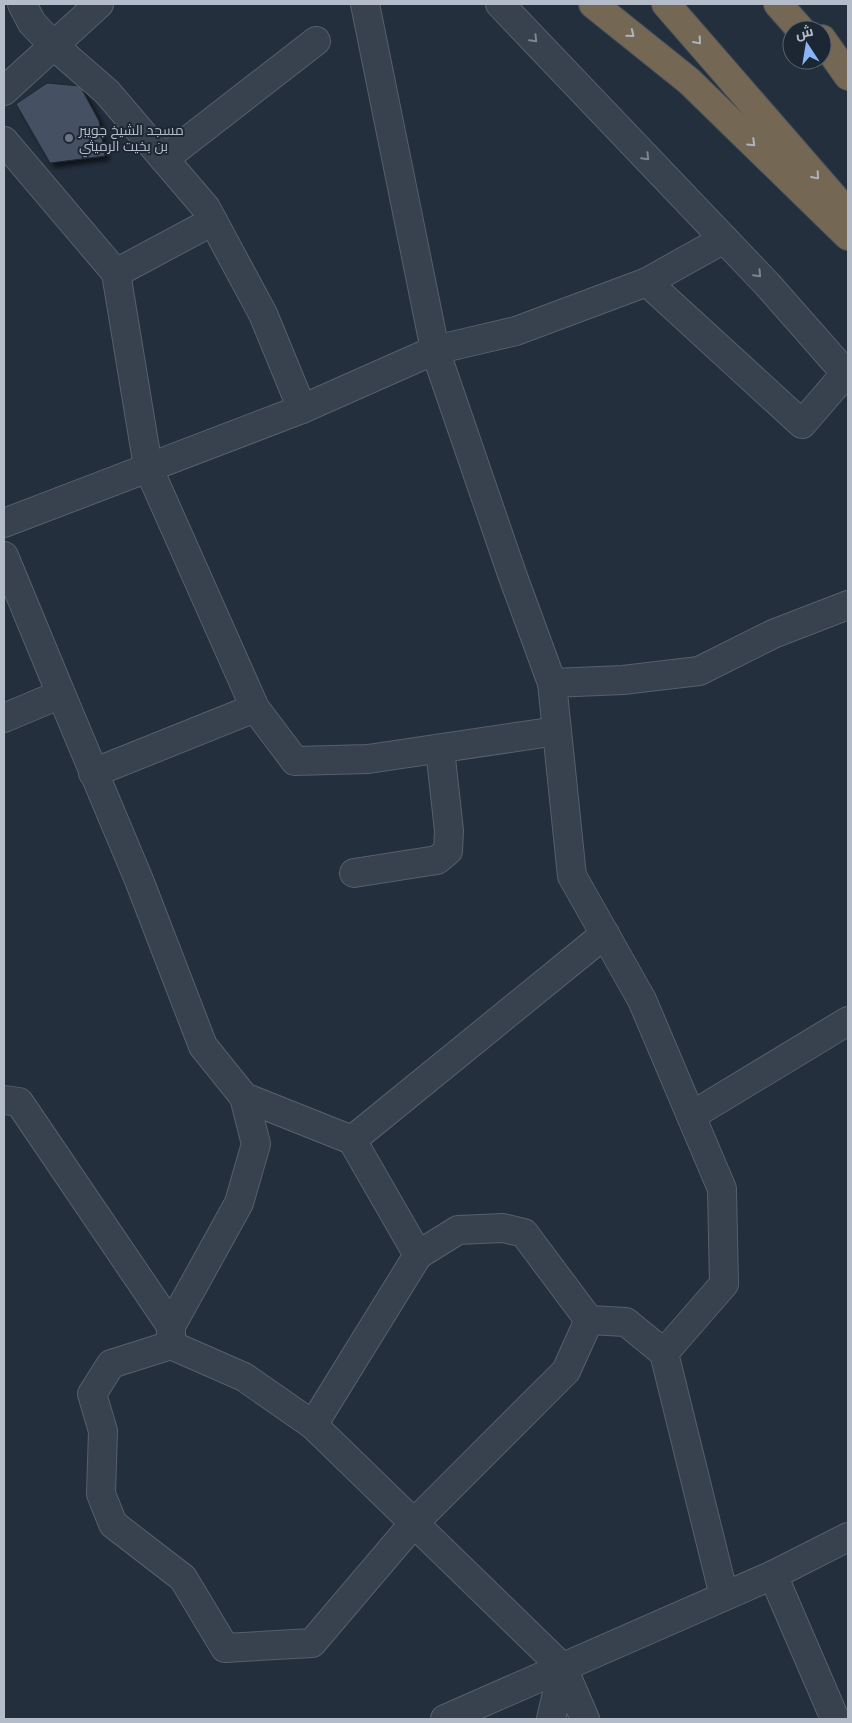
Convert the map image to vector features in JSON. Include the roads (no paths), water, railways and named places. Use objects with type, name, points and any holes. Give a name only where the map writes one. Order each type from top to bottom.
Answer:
[{"type":"highway","points":[[593,4],[689,81],[848,236]]},
{"type":"highway","points":[[666,4],[848,213]]},
{"type":"highway","points":[[778,4],[792,20]]},
{"type":"highway","points":[[797,4],[809,20]]},
{"type":"highway","points":[[832,53],[848,76]]},
{"type":"highway","points":[[832,65],[848,83]]},
{"type":"street","points":[[22,4],[32,23],[53,45],[106,92],[206,208],[263,314],[302,409]]},
{"type":"street","points":[[4,92],[99,4]]},
{"type":"street","points":[[365,4],[435,350],[512,574],[552,683],[572,876],[642,1000],[722,1189],[724,1284],[664,1353]]},
{"type":"street","points":[[500,4],[724,239],[847,374],[802,424],[647,282]]},
{"type":"street","points":[[164,159],[316,41]]},
{"type":"street","points":[[4,141],[116,273],[148,467],[255,708],[296,762],[368,759],[557,731]]},
{"type":"street","points":[[116,273],[213,221]]},
{"type":"street","points":[[4,523],[302,409],[435,350],[516,331],[647,282],[724,239]]},
{"type":"street","points":[[4,556],[138,880],[203,1046],[244,1097],[256,1144],[239,1203],[171,1335],[111,1364],[92,1394],[103,1431],[102,1494],[113,1524],[183,1578],[225,1648],[312,1643],[414,1523],[566,1370],[589,1320]]},
{"type":"street","points":[[552,683],[622,680],[699,671],[773,634],[848,605]]},
{"type":"street","points":[[4,718],[61,694]]},
{"type":"street","points":[[93,773],[255,708]]},
{"type":"street","points":[[354,873],[437,860],[448,851],[449,831],[440,749]]},
{"type":"street","points":[[352,1140],[604,934]]},
{"type":"street","points":[[691,1116],[848,1021]]},
{"type":"street","points":[[244,1097],[352,1140],[418,1255]]},
{"type":"street","points":[[4,1100],[18,1102],[171,1335],[244,1377],[313,1425],[562,1668],[585,1719]]},
{"type":"street","points":[[313,1425],[418,1255],[458,1230],[503,1228],[524,1233],[589,1320]]},
{"type":"street","points":[[589,1320],[626,1322],[664,1353],[724,1596]]},
{"type":"street","points":[[445,1719],[773,1575],[848,1537]]},
{"type":"street","points":[[773,1575],[835,1719]]},
{"type":"street","points":[[551,1719],[562,1668]]},
{"type":"place","name":"مسجد الشيخ جويبر بن بخيت الرميثي","points":[[69,138]]}]
